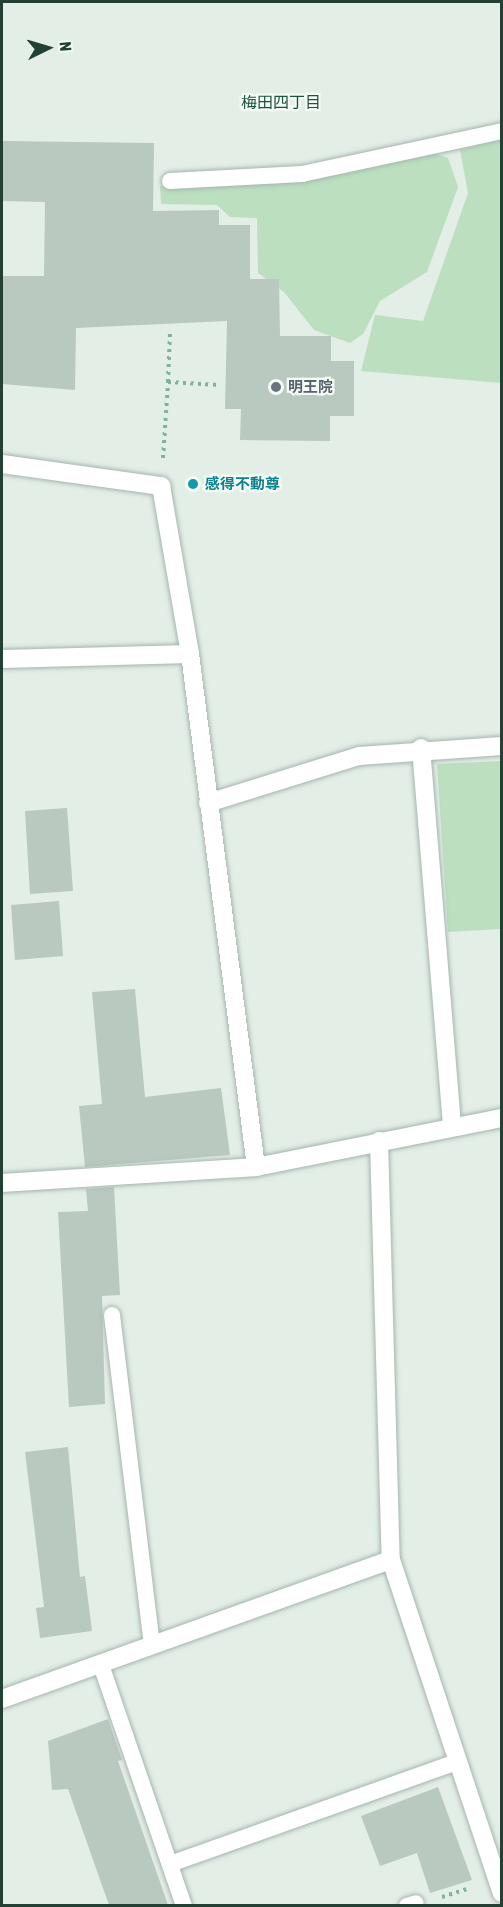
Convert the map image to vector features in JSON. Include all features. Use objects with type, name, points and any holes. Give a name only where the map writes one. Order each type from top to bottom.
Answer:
[{"type":"street","points":[[2,464],[161,486],[190,654],[256,1167]]},
{"type":"street","points":[[2,659],[190,654]]},
{"type":"street","points":[[208,802],[359,756],[421,748],[501,746]]},
{"type":"street","points":[[421,748],[453,1127]]},
{"type":"street","points":[[2,1183],[256,1167],[501,1118]]},
{"type":"street","points":[[378,1141],[391,1560],[456,1762],[500,1883]]},
{"type":"street","points":[[2,1699],[391,1560]]},
{"type":"lane","points":[[170,180],[302,174],[501,131]]},
{"type":"lane","points":[[112,1315],[152,1646]]},
{"type":"lane","points":[[100,1665],[184,1905]]},
{"type":"lane","points":[[170,1864],[456,1762]]},
{"type":"path","points":[[161,486],[170,333]]},
{"type":"path","points":[[168,382],[219,385]]},
{"type":"path","points":[[412,1904],[500,1883]]},
{"type":"green space","points":[[501,139],[501,383],[361,371],[375,315],[423,321],[468,193],[460,150]]},
{"type":"green space","points":[[433,153],[448,158],[458,187],[427,272],[380,301],[363,334],[350,343],[314,330],[284,292],[258,273],[257,218],[230,217],[217,205],[161,204],[160,186],[305,180]]},
{"type":"green space","points":[[501,761],[501,929],[448,932],[437,764]]},
{"type":"building","points":[[3,141],[154,143],[153,211],[219,210],[219,225],[250,225],[250,279],[279,279],[280,336],[331,336],[331,361],[354,361],[354,416],[330,416],[330,441],[240,440],[241,409],[225,409],[227,321],[76,328],[75,390],[2,384],[2,276],[44,276],[45,202],[2,201]]},
{"type":"building","points":[[67,808],[73,891],[30,894],[25,811]]},
{"type":"building","points":[[59,901],[63,956],[15,960],[11,905]]},
{"type":"building","points":[[135,989],[145,1097],[221,1088],[230,1155],[85,1167],[79,1106],[102,1104],[92,992]]},
{"type":"building","points":[[114,1187],[120,1295],[102,1296],[105,1404],[69,1407],[58,1212],[88,1211],[86,1189]]},
{"type":"building","points":[[68,1447],[80,1577],[85,1576],[92,1631],[40,1638],[36,1608],[44,1607],[25,1452]]},
{"type":"building","points":[[108,1719],[122,1760],[118,1761],[168,1905],[109,1905],[68,1789],[52,1790],[48,1741]]},
{"type":"building","points":[[438,1787],[472,1880],[430,1893],[417,1853],[380,1866],[361,1816]]},
{"type":"place","name":"明王院","points":[[276,387]]},
{"type":"place","name":"感得不動尊","points":[[193,484]]},
{"type":"district","name":"梅田四丁目","points":[[281,102]]}]
